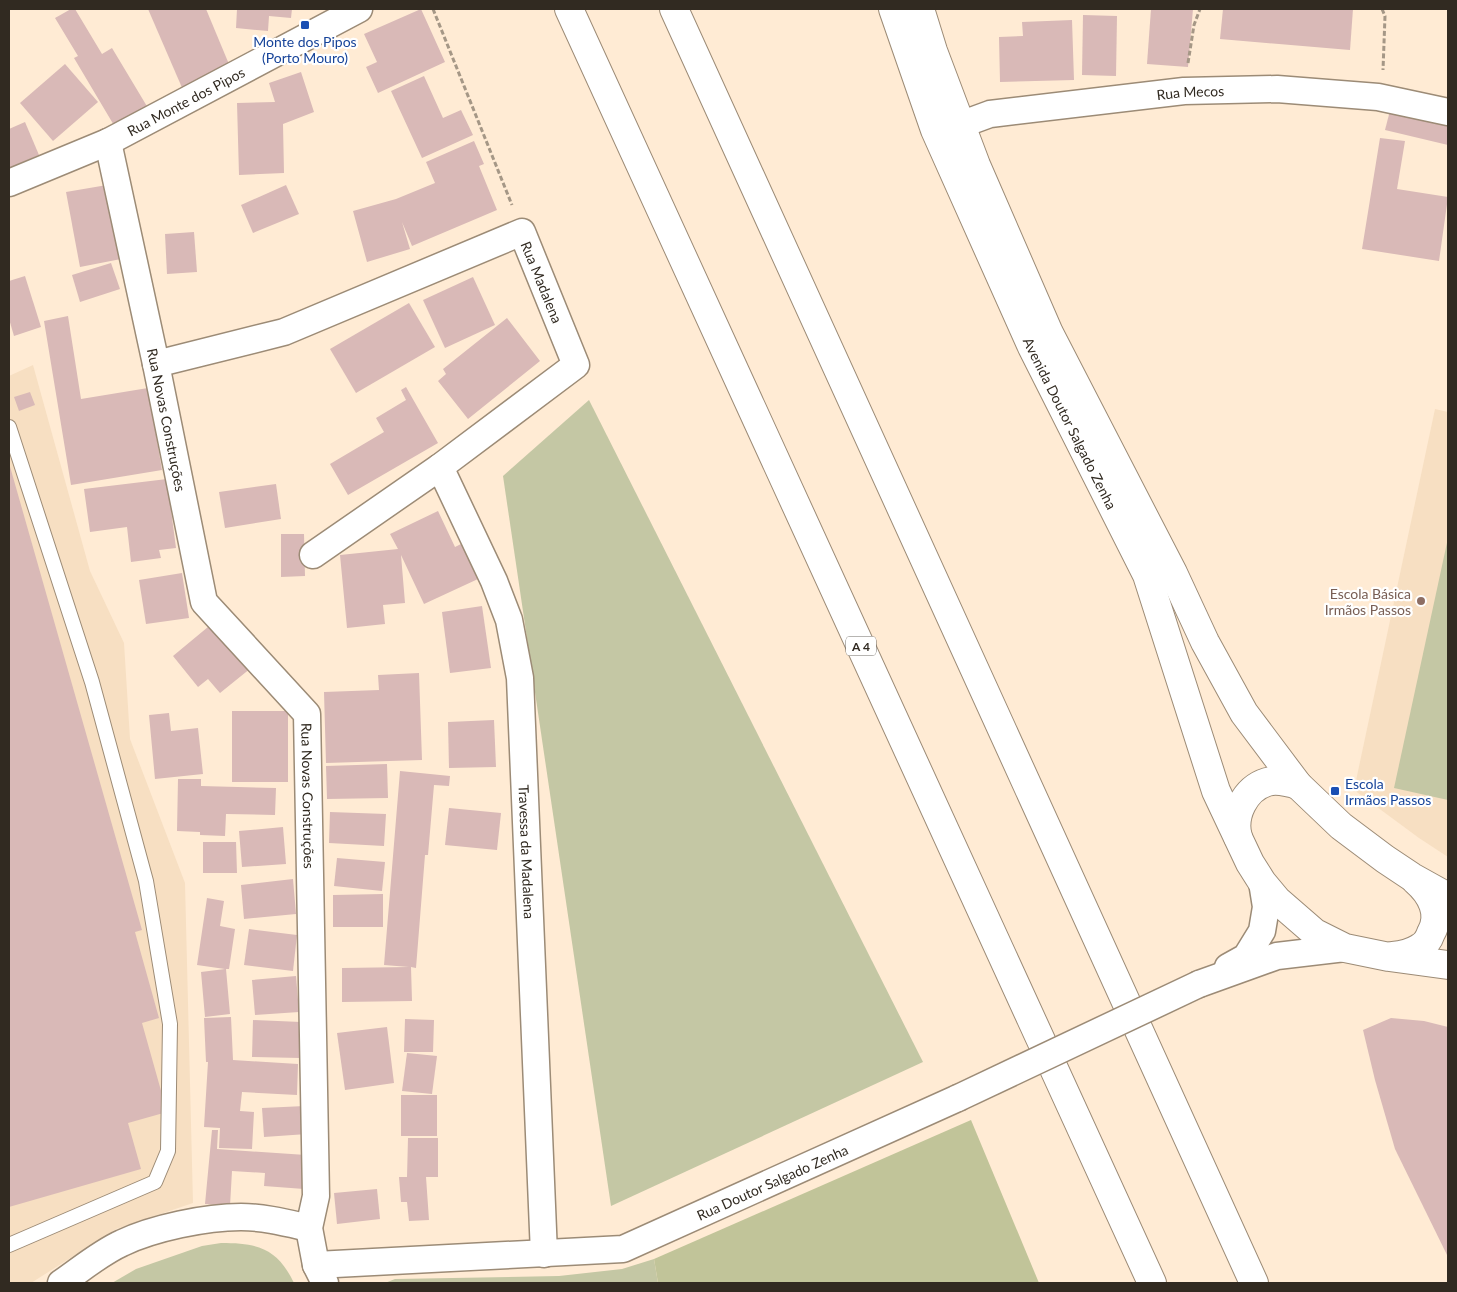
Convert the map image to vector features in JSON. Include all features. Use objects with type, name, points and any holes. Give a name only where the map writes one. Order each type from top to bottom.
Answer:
[{"type":"main road","name":"A 4","points":[[569,9],[1152,1283]]},
{"type":"main road","points":[[674,9],[1254,1283]]},
{"type":"main road","name":"Avenida Doutor Salgado Zenha","points":[[893,9],[947,128],[1049,333],[1173,573],[1205,642],[1244,713],[1298,785],[1341,826],[1412,877],[1448,897]]},
{"type":"main road","name":"Avenida Doutor Salgado Zenha","points":[[920,9],[933,51],[947,128],[1032,347],[1147,575],[1216,791],[1239,842],[1262,882],[1277,900],[1315,933],[1345,948],[1389,957],[1448,965]]},
{"type":"main road","name":"Avenida Doutor Salgado Zenha","points":[[1239,842],[1235,829],[1236,818],[1244,800],[1253,790],[1266,782],[1280,781],[1298,785]]},
{"type":"main road","name":"Avenida Doutor Salgado Zenha","points":[[1389,957],[1406,954],[1421,948],[1434,930],[1436,918],[1431,897],[1412,877]]},
{"type":"street","name":"Rua Monte dos Pipos","points":[[9,183],[108,142],[359,9]]},
{"type":"street","name":"Rua Mecos","points":[[947,128],[990,114],[1184,91],[1277,89],[1378,97],[1448,112]]},
{"type":"street","name":"Rua Novas Construções","points":[[108,142],[156,364],[204,602],[306,714],[316,1196],[309,1228]]},
{"type":"street","name":"Rua Madalena","points":[[156,364],[284,332],[522,232],[576,365],[440,467],[313,555]]},
{"type":"street","name":"Travessa da Madalena","points":[[440,467],[494,581],[509,620],[520,678],[544,1254]]},
{"type":"street","name":"Rua Doutor Salgado Zenha","points":[[320,1274],[544,1254],[622,1250],[958,1098],[1199,984],[1246,957],[1262,931],[1266,907],[1262,882]]},
{"type":"street","name":"Rua Doutor Salgado Zenha","points":[[1199,984],[1277,956],[1345,948]]},
{"type":"street","points":[[61,1283],[121,1243],[148,1233],[197,1221],[241,1217],[276,1220],[309,1228],[320,1274]]},
{"type":"lane","points":[[9,427],[92,682],[146,881],[170,1024],[168,1151],[156,1182],[9,1245]]},
{"type":"path","points":[[433,9],[522,232]]},
{"type":"path","points":[[1184,91],[1194,25],[1200,9]]},
{"type":"path","points":[[1378,97],[1383,73],[1385,16],[1382,9]]},
{"type":"shaded area","points":[[33,365],[90,571],[124,643],[130,739],[185,883],[193,1203],[116,1229],[31,1283],[9,1283],[9,376]]},
{"type":"shaded area","name":"Escola Básica Irmãos Passos","points":[[1435,409],[1448,412],[1448,857],[1354,790]]},
{"type":"green space","points":[[589,400],[923,1062],[611,1206],[503,476]]},
{"type":"green space","points":[[1448,538],[1448,800],[1394,788]]},
{"type":"green space","points":[[971,1120],[1039,1283],[658,1283],[654,1259]]},
{"type":"green space","points":[[221,1243],[246,1244],[265,1250],[281,1262],[294,1283],[112,1283],[136,1269],[202,1246]]},
{"type":"green space","points":[[654,1259],[658,1283],[385,1283],[395,1279],[559,1276],[622,1269]]},
{"type":"building","points":[[71,9],[75,9],[102,54],[112,48],[148,108],[115,127],[74,58],[78,56],[55,18]]},
{"type":"building","points":[[148,9],[206,9],[231,69],[183,90]]},
{"type":"building","points":[[237,9],[292,9],[291,18],[269,16],[268,31],[236,28]]},
{"type":"building","points":[[421,9],[445,62],[378,93],[366,67],[377,62],[364,34]]},
{"type":"building","points":[[1151,9],[1193,9],[1188,67],[1147,64]]},
{"type":"building","points":[[1223,9],[1353,9],[1350,50],[1220,39]]},
{"type":"building","points":[[1083,15],[1117,16],[1116,76],[1082,75]]},
{"type":"building","points":[[1072,20],[1074,80],[1000,82],[999,37],[1023,36],[1022,22]]},
{"type":"building","points":[[65,64],[98,102],[53,141],[20,103]]},
{"type":"building","points":[[301,72],[314,112],[283,124],[284,173],[239,175],[237,103],[275,102],[269,83]]},
{"type":"building","points":[[424,76],[443,118],[461,110],[473,135],[422,158],[391,91]]},
{"type":"building","points":[[1393,99],[1448,112],[1448,145],[1385,130]]},
{"type":"building","points":[[25,122],[39,155],[9,168],[9,129]]},
{"type":"building","points":[[1380,138],[1405,141],[1397,189],[1448,197],[1439,261],[1362,249]]},
{"type":"building","points":[[474,141],[484,164],[479,166],[497,210],[412,246],[402,222],[410,249],[367,262],[353,211],[396,199],[435,183],[426,162]]},
{"type":"building","points":[[107,185],[121,259],[80,267],[66,192]]},
{"type":"building","points":[[286,185],[299,214],[253,233],[241,205]]},
{"type":"building","points":[[194,232],[197,272],[167,274],[165,234]]},
{"type":"building","points":[[111,263],[120,289],[80,302],[72,275]]},
{"type":"building","points":[[25,276],[41,327],[14,336],[9,319],[9,281]]},
{"type":"building","points":[[473,277],[495,325],[445,348],[423,300]]},
{"type":"building","points":[[409,303],[435,347],[356,393],[330,349]]},
{"type":"building","points":[[68,316],[81,399],[148,388],[162,470],[71,485],[44,321]]},
{"type":"building","points":[[507,318],[540,361],[468,419],[438,381],[446,374],[443,369]]},
{"type":"building","points":[[406,387],[438,443],[348,495],[330,464],[384,432],[376,418],[406,400],[401,390]]},
{"type":"building","points":[[30,392],[35,405],[19,411],[14,397]]},
{"type":"building","points":[[9,463],[142,930],[135,932],[159,1018],[142,1023],[167,1112],[128,1123],[141,1169],[9,1207]]},
{"type":"building","points":[[167,479],[176,548],[159,550],[161,558],[131,562],[127,527],[90,532],[84,489]]},
{"type":"building","points":[[276,484],[281,519],[225,528],[219,492]]},
{"type":"building","points":[[438,511],[455,547],[461,544],[478,579],[424,604],[401,555],[405,603],[383,605],[385,624],[347,628],[340,555],[398,549],[390,534]]},
{"type":"building","points":[[281,534],[304,534],[305,576],[281,577]]},
{"type":"building","points":[[182,573],[189,618],[146,624],[139,580]]},
{"type":"building","points":[[482,606],[491,668],[450,673],[442,612]]},
{"type":"building","points":[[214,622],[251,668],[220,693],[208,679],[198,687],[173,656]]},
{"type":"building","points":[[419,673],[422,760],[326,763],[324,692],[379,690],[378,675]]},
{"type":"building","points":[[232,711],[288,711],[288,782],[232,782]]},
{"type":"building","points":[[169,713],[171,731],[198,728],[203,774],[155,779],[149,715]]},
{"type":"building","points":[[494,720],[496,767],[449,768],[448,722]]},
{"type":"building","points":[[387,764],[388,798],[327,799],[326,766]]},
{"type":"building","points":[[400,771],[450,776],[449,786],[434,785],[428,855],[425,855],[416,968],[411,967],[412,1001],[342,1002],[342,968],[409,967],[384,965]]},
{"type":"building","points":[[178,779],[201,779],[201,786],[276,788],[275,815],[226,814],[225,836],[200,835],[200,832],[177,831]]},
{"type":"building","points":[[449,808],[501,813],[497,850],[445,845]]},
{"type":"building","points":[[330,812],[386,814],[384,846],[329,843]]},
{"type":"building","points":[[283,827],[286,864],[242,867],[239,831]]},
{"type":"building","points":[[203,842],[236,842],[237,873],[203,873]]},
{"type":"building","points":[[337,858],[385,862],[382,891],[334,886]]},
{"type":"building","points":[[293,879],[296,914],[244,919],[241,885]]},
{"type":"building","points":[[383,894],[383,927],[333,927],[333,895]]},
{"type":"building","points":[[207,898],[224,901],[220,926],[235,929],[229,969],[226,969],[230,1014],[205,1017],[201,972],[225,969],[197,965]]},
{"type":"building","points":[[249,929],[297,935],[293,971],[244,965]]},
{"type":"building","points":[[296,976],[299,1012],[255,1015],[252,980]]},
{"type":"building","points":[[231,1017],[233,1060],[298,1064],[297,1095],[242,1092],[240,1111],[254,1112],[252,1149],[219,1148],[220,1128],[204,1127],[208,1062],[206,1062],[204,1018]]},
{"type":"building","points":[[1391,1018],[1424,1021],[1448,1027],[1448,1257],[1395,1149],[1363,1030]]},
{"type":"building","points":[[405,1019],[434,1020],[433,1052],[404,1052]]},
{"type":"building","points":[[253,1020],[301,1022],[300,1058],[252,1057]]},
{"type":"building","points":[[387,1027],[394,1083],[345,1090],[337,1033]]},
{"type":"building","points":[[407,1053],[437,1056],[432,1094],[402,1091]]},
{"type":"building","points":[[401,1095],[437,1095],[437,1136],[401,1136]]},
{"type":"building","points":[[305,1106],[307,1134],[264,1137],[262,1108]]},
{"type":"building","points":[[212,1130],[218,1130],[217,1149],[306,1155],[304,1189],[264,1186],[265,1173],[232,1171],[230,1206],[205,1204]]},
{"type":"building","points":[[408,1138],[438,1138],[438,1177],[426,1177],[429,1220],[409,1221],[407,1202],[401,1202],[399,1177],[407,1177]]},
{"type":"building","points":[[377,1189],[380,1219],[337,1224],[334,1193]]},
{"type":"place","name":"Monte dos Pipos (Porto Mouro)","points":[[305,25]]},
{"type":"place","name":"Escola Básica Irmãos Passos","points":[[1421,601]]},
{"type":"place","name":"Escola Irmãos Passos","points":[[1335,791]]}]
